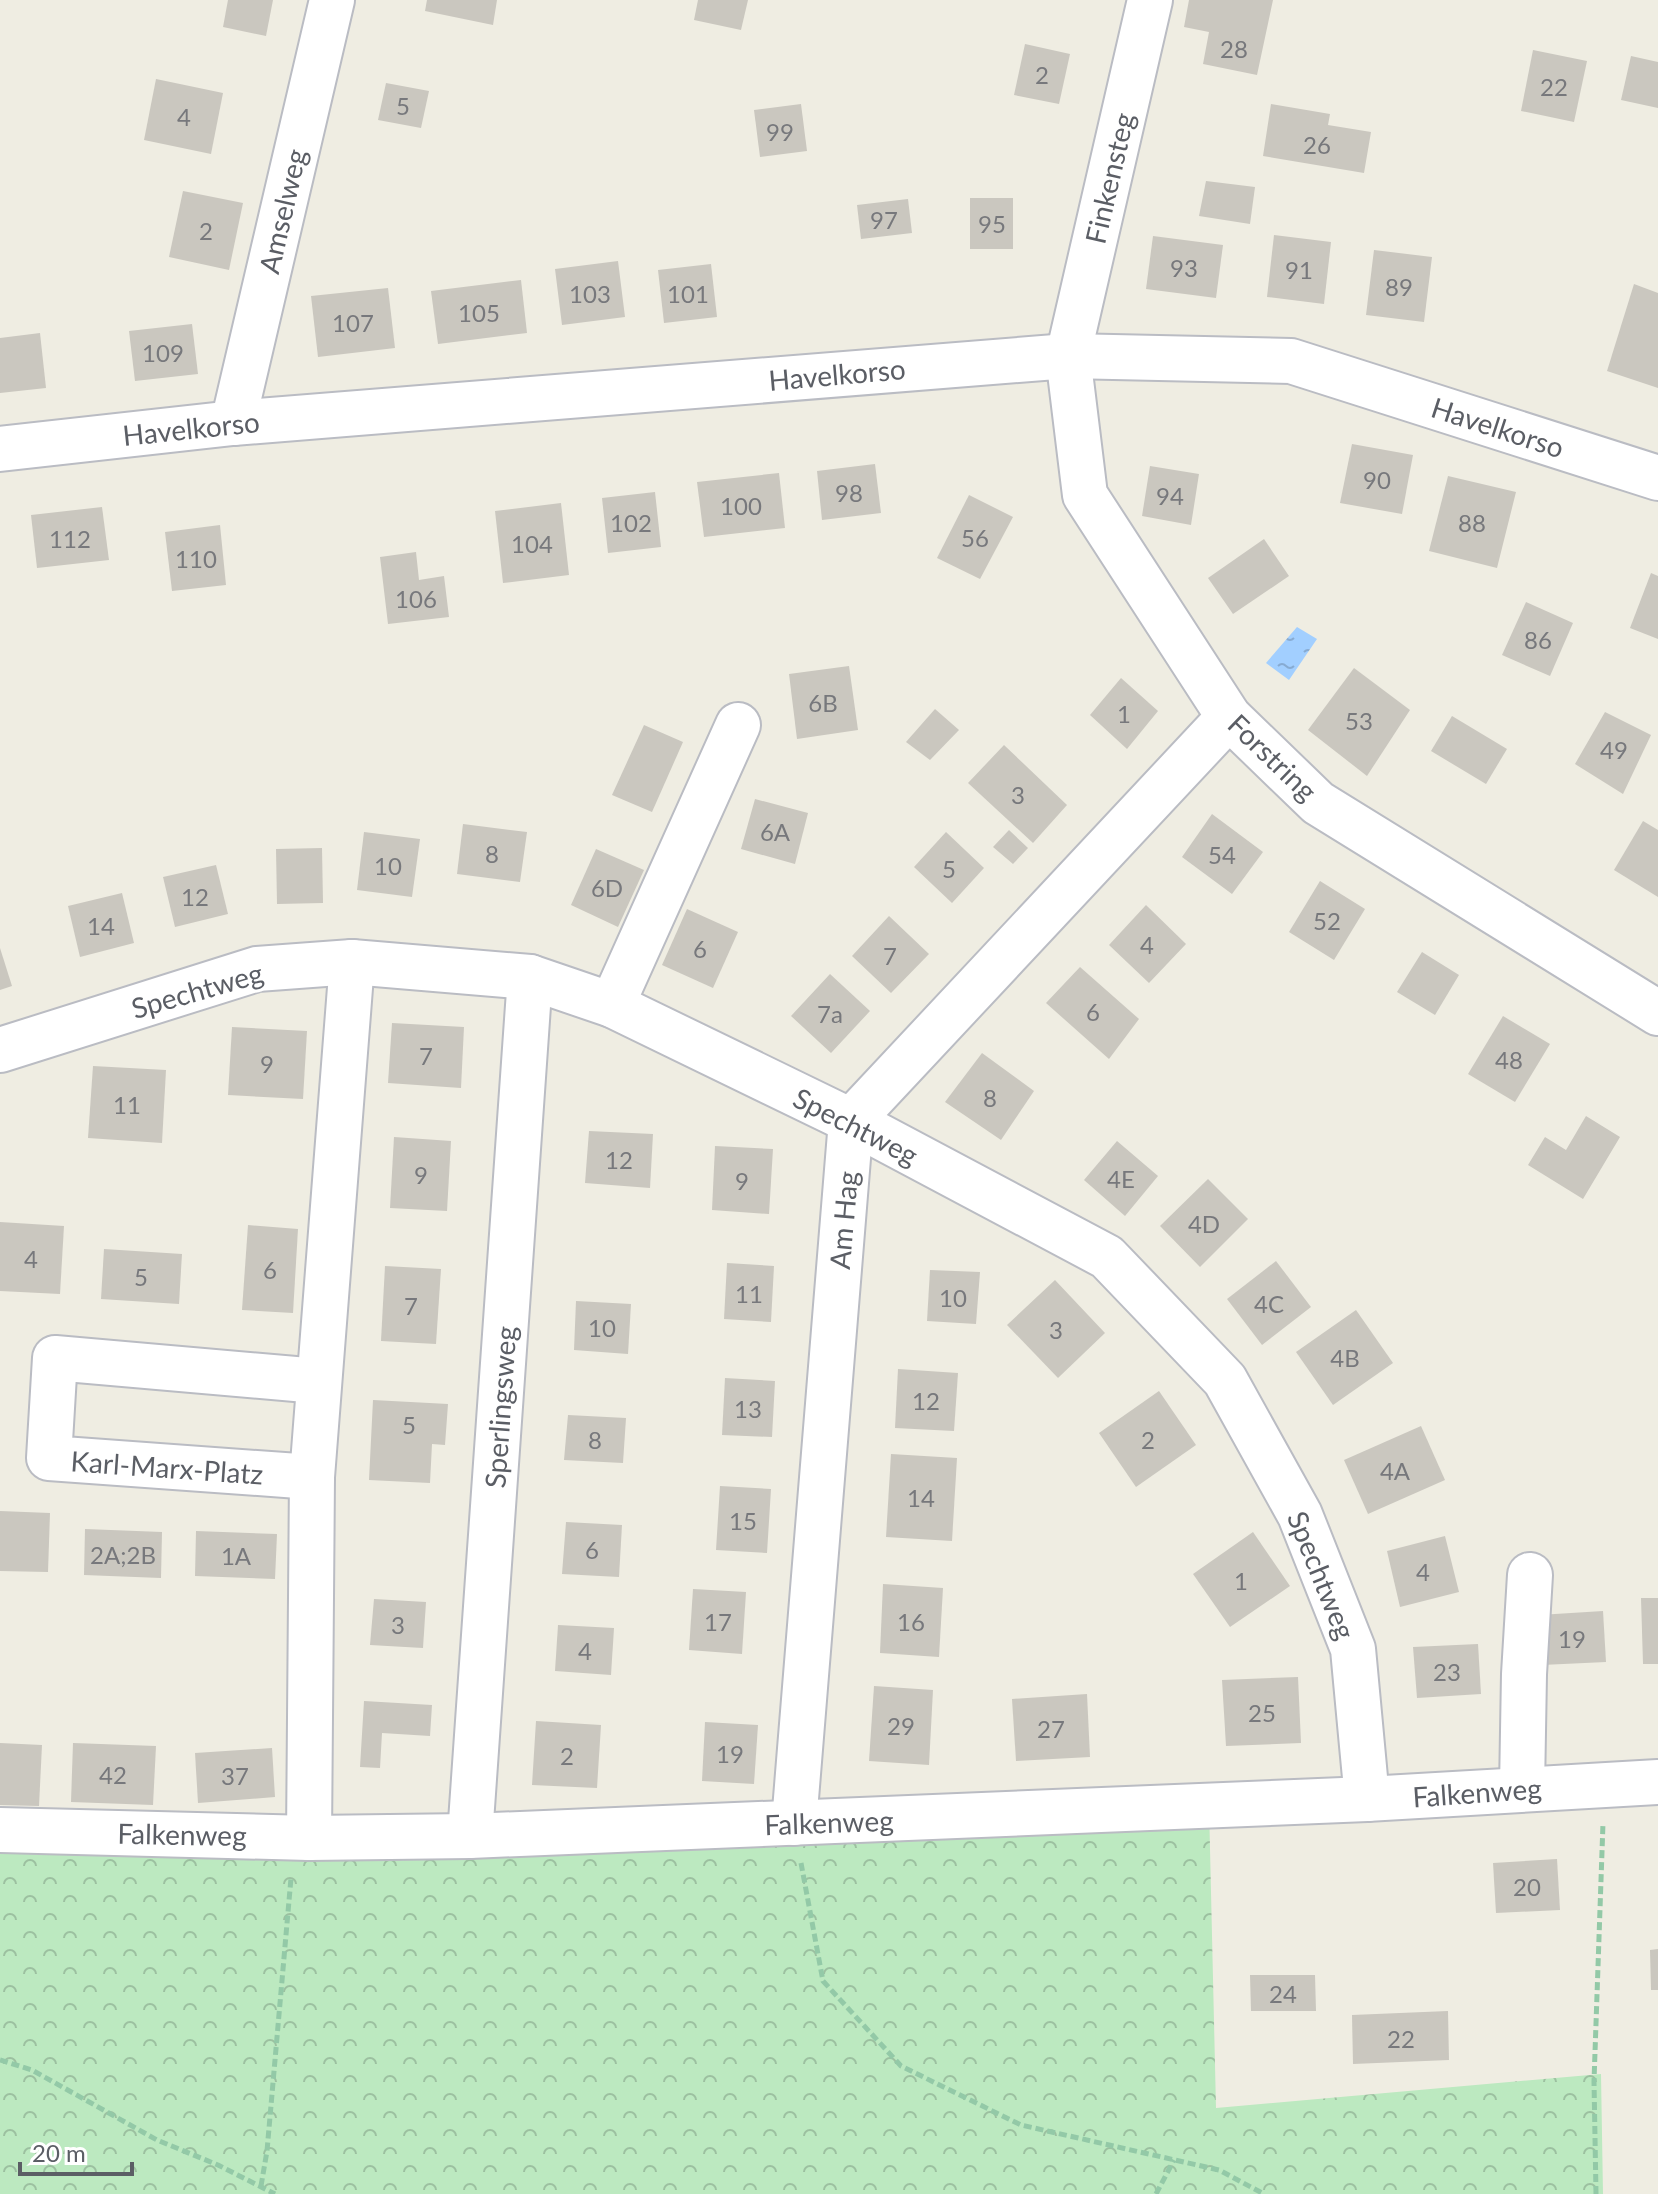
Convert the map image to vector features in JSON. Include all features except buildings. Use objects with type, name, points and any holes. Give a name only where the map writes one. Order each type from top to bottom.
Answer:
[{"type":"street","name":"Amselweg","points":[[233,423],[332,0]]},
{"type":"street","name":"Finkensteg","points":[[1068,356],[1150,0]]},
{"type":"street","name":"Havelkorso","points":[[0,449],[233,423],[1068,356],[1291,361],[1658,478]]},
{"type":"street","name":"Forstring","points":[[1068,356],[1085,495],[1229,717],[1318,803],[1658,1013]]},
{"type":"street","points":[[851,1121],[1229,717]]},
{"type":"street","points":[[612,1005],[738,725]]},
{"type":"street","points":[[300,1837],[312,1477],[352,962]]},
{"type":"street","name":"Spechtweg","points":[[0,1050],[257,969],[352,962],[530,977],[612,1005],[851,1121],[1107,1257],[1225,1380],[1300,1515],[1353,1649],[1367,1799]]},
{"type":"street","name":"Sperlingsweg","points":[[470,1836],[530,977]]},
{"type":"street","name":"Am Hag","points":[[794,1823],[851,1121]]},
{"type":"street","name":"Karl-Marx-Platz","points":[[312,1477],[49,1458],[55,1358],[318,1381]]},
{"type":"street","points":[[1522,1789],[1530,1575]]},
{"type":"street","name":"Falkenweg","points":[[0,1830],[300,1837],[470,1836],[1367,1799],[1658,1782]]},
{"type":"path","points":[[1596,2194],[1594,2081],[1604,1784]]},
{"type":"path","points":[[794,1823],[823,1981],[901,2066],[1021,2125],[1219,2170],[1264,2194]]},
{"type":"path","points":[[261,2186],[290,1899],[300,1837]]},
{"type":"path","points":[[1,2059],[32,2070],[157,2140],[275,2194]]},
{"type":"path","points":[[1156,2194],[1174,2160]]},
{"type":"green space","points":[[1209,1805],[1216,2108],[1601,2074],[1603,2194],[0,2194],[0,1830]]},
{"type":"water","points":[[1297,627],[1317,639],[1289,680],[1266,663]]}]
